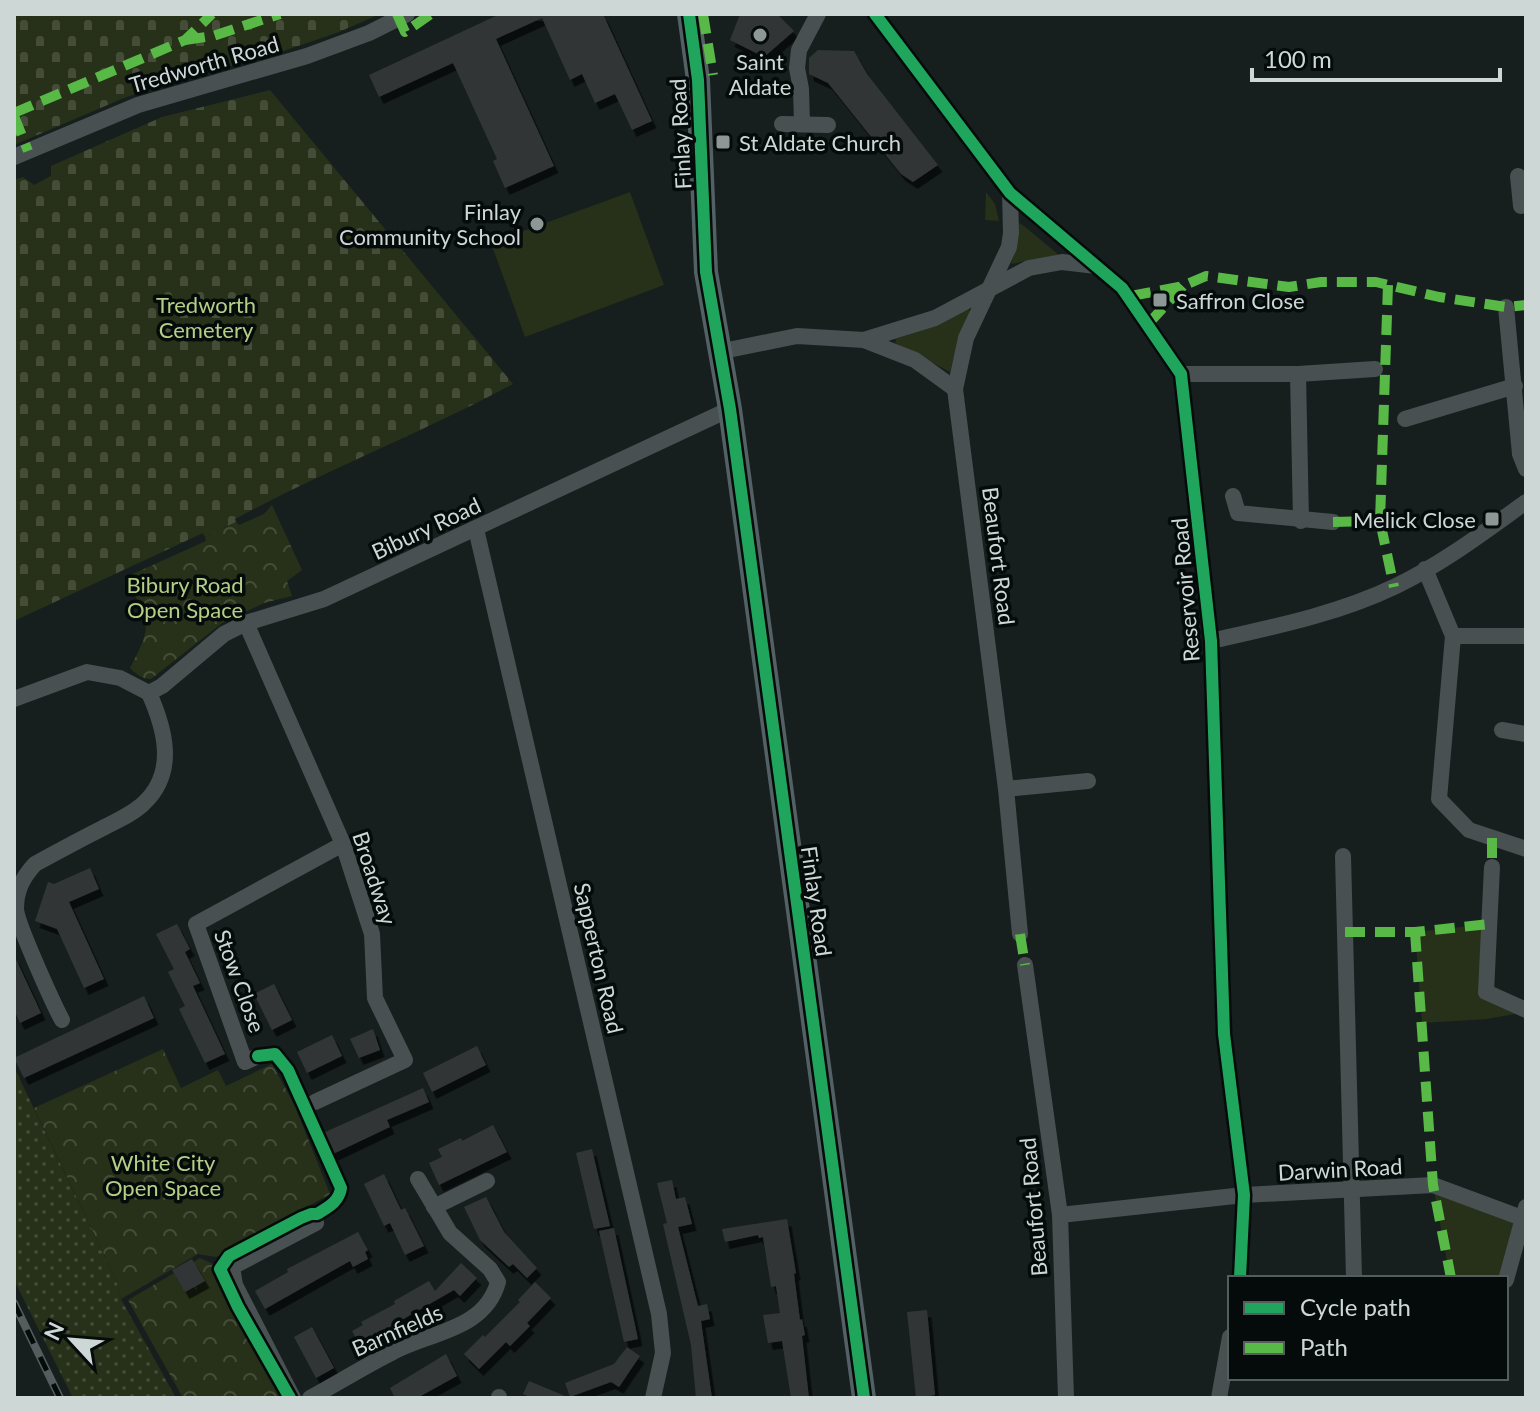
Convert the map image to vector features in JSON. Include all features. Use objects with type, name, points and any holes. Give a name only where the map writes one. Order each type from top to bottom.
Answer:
[{"type":"highway","name":"Finlay Road","points":[[689,14],[698,80],[706,252]]},
{"type":"highway","points":[[706,252],[715,269],[728,350],[730,409]]},
{"type":"highway","points":[[706,252],[706,272],[730,409]]},
{"type":"highway","name":"Finlay Road","points":[[730,409],[864,1398]]},
{"type":"street","name":"Tredworth Road","points":[[14,157],[138,105],[307,56],[369,33],[407,14]]},
{"type":"street","points":[[802,123],[797,68],[799,50],[818,14]]},
{"type":"street","name":"Reservoir Road","points":[[875,14],[1010,193],[1131,296],[1181,374],[1211,641],[1224,1034],[1244,1195],[1240,1276]]},
{"type":"street","points":[[782,124],[828,125]]},
{"type":"street","name":"Beaufort Road","points":[[1010,193],[1009,247],[966,338],[955,389],[1006,789],[1020,934]]},
{"type":"street","points":[[864,340],[935,318],[991,286],[1035,266],[1075,262],[1098,266]]},
{"type":"street","points":[[1506,307],[1520,454],[1526,469]]},
{"type":"street","points":[[728,350],[797,336],[864,340],[915,360],[955,389]]},
{"type":"street","points":[[1181,374],[1298,374],[1375,369]]},
{"type":"street","points":[[1298,374],[1301,521]]},
{"type":"street","points":[[1405,419],[1515,386]]},
{"type":"street","name":"Bibury Road","points":[[149,693],[162,686],[224,634],[246,623],[324,599],[730,409]]},
{"type":"street","points":[[1233,496],[1238,513],[1333,522]]},
{"type":"street","points":[[1211,641],[1305,619],[1394,587],[1526,502]]},
{"type":"street","name":"Sapperton Road","points":[[476,529],[659,1314],[663,1353],[653,1398]]},
{"type":"street","points":[[1425,569],[1453,636],[1439,799],[1469,830],[1526,849]]},
{"type":"street","name":"Broadway","points":[[246,623],[343,844],[372,934],[375,998],[405,1060],[315,1102]]},
{"type":"street","points":[[1453,636],[1526,636]]},
{"type":"street","points":[[14,699],[87,672],[120,678],[149,693],[165,741],[165,765],[157,787],[144,804],[35,864],[24,876],[19,888],[16,913],[62,1020]]},
{"type":"street","points":[[1502,730],[1526,734]]},
{"type":"street","points":[[1006,789],[1088,781]]},
{"type":"street","name":"Stow Close","points":[[258,1056],[245,1062],[196,924],[343,844]]},
{"type":"street","points":[[1343,856],[1354,1276]]},
{"type":"street","points":[[1492,867],[1486,992],[1526,1010]]},
{"type":"street","name":"Beaufort Road","points":[[1025,965],[1060,1215],[1066,1398]]},
{"type":"street","name":"Barnfields","points":[[310,1398],[397,1349],[463,1324],[490,1302],[498,1282],[490,1269],[450,1233],[418,1179]]},
{"type":"street","points":[[434,1207],[487,1181]]},
{"type":"street","name":"Darwin Road","points":[[1060,1215],[1244,1195],[1433,1185],[1524,1212]]},
{"type":"street","points":[[1507,1276],[1524,1212]]},
{"type":"street","points":[[293,1398],[235,1285],[232,1267],[316,1223]]},
{"type":"street","points":[[1219,1398],[1228,1348]]},
{"type":"green space","points":[[14,14],[380,14],[339,32],[263,58],[173,81],[124,98],[14,145]]},
{"type":"green space","name":"Tredworth Cemetery","points":[[270,90],[513,384],[269,501],[205,537],[203,533],[14,621],[14,180],[23,177],[34,185],[51,176],[51,166],[162,117]]},
{"type":"green space","points":[[630,192],[664,285],[525,337],[491,243]]},
{"type":"green space","points":[[986,192],[995,204],[999,221],[985,220]]},
{"type":"green space","points":[[1019,223],[1024,226],[1059,255],[1011,264]]},
{"type":"green space","points":[[968,309],[970,311],[950,372],[895,343],[896,339],[932,327]]},
{"type":"green space","name":"Bibury Road Open Space","points":[[272,505],[302,570],[287,581],[292,596],[264,603],[222,623],[151,679],[142,677],[130,668],[143,641],[146,622],[126,577],[206,541],[205,537],[236,522],[239,525],[264,514]]},
{"type":"green space","points":[[1489,924],[1486,992],[1517,1006],[1526,1000],[1526,1012],[1487,1019],[1422,1023],[1415,932]]},
{"type":"green space","name":"White City Open Space","points":[[163,1049],[181,1088],[218,1070],[226,1086],[272,1064],[295,1106],[330,1194],[216,1257],[198,1254],[121,1299],[116,1280],[34,1108]]},
{"type":"green space","points":[[14,1067],[116,1280],[121,1299],[176,1398],[73,1398],[14,1280]]},
{"type":"green space","points":[[1433,1185],[1522,1218],[1507,1276],[1450,1276]]},
{"type":"green space","points":[[200,1258],[213,1264],[216,1279],[280,1398],[183,1398],[128,1300]]},
{"type":"building","points":[[500,14],[603,14],[652,121],[632,130],[615,94],[595,103],[582,74],[570,80],[542,18],[496,39],[554,166],[505,188],[493,161],[497,159],[453,63],[379,97],[369,75]]},
{"type":"building","name":"Saint Aldate","points":[[740,14],[777,14],[794,31],[764,57],[730,40]]},
{"type":"building","points":[[818,50],[854,51],[867,74],[938,165],[913,182],[901,174],[828,83],[809,74],[809,58]]},
{"type":"building","points":[[90,868],[99,889],[69,902],[104,979],[84,988],[57,929],[35,921],[48,882],[54,884]]},
{"type":"building","points":[[177,924],[190,949],[185,952],[200,983],[193,986],[225,1054],[205,1063],[179,1009],[185,1006],[168,972],[174,969],[156,934]]},
{"type":"building","points":[[14,955],[41,1013],[20,1023],[14,1010]]},
{"type":"building","points":[[274,984],[292,1020],[272,1030],[254,994]]},
{"type":"building","points":[[144,996],[154,1018],[24,1078],[14,1058]]},
{"type":"building","points":[[373,1029],[380,1050],[359,1058],[350,1039]]},
{"type":"building","points":[[332,1035],[342,1056],[307,1073],[297,1052]]},
{"type":"building","points":[[477,1046],[486,1065],[432,1092],[423,1073]]},
{"type":"building","points":[[423,1088],[429,1102],[387,1120],[390,1127],[333,1154],[323,1133]]},
{"type":"building","points":[[493,1125],[507,1152],[439,1185],[429,1163],[442,1157],[438,1149]]},
{"type":"building","points":[[592,1149],[610,1226],[594,1229],[576,1153]]},
{"type":"building","points":[[384,1174],[401,1210],[405,1208],[424,1246],[405,1255],[390,1223],[384,1226],[364,1184]]},
{"type":"building","points":[[672,1180],[676,1199],[685,1197],[692,1224],[678,1227],[698,1306],[707,1304],[710,1319],[701,1321],[712,1398],[696,1398],[691,1345],[663,1224],[667,1223],[657,1183]]},
{"type":"building","points":[[486,1197],[504,1232],[537,1268],[527,1278],[513,1264],[509,1267],[480,1240],[464,1207]]},
{"type":"building","points":[[787,1219],[800,1320],[805,1335],[802,1336],[809,1398],[791,1398],[782,1341],[768,1343],[763,1315],[780,1313],[776,1286],[771,1287],[763,1237],[759,1238],[758,1235],[725,1242],[722,1229]]},
{"type":"building","points":[[614,1228],[638,1339],[624,1342],[599,1231]]},
{"type":"building","points":[[358,1232],[368,1250],[365,1252],[368,1259],[353,1267],[350,1261],[265,1309],[255,1291],[288,1272],[287,1269]]},
{"type":"building","points":[[192,1259],[205,1281],[185,1292],[172,1270]]},
{"type":"building","points":[[461,1263],[477,1278],[460,1296],[454,1290],[393,1325],[396,1330],[362,1349],[352,1331],[363,1325],[361,1322],[429,1281],[435,1291]]},
{"type":"building","points":[[535,1282],[551,1298],[510,1346],[506,1342],[479,1369],[464,1354],[520,1302],[518,1300]]},
{"type":"building","points":[[927,1310],[935,1395],[916,1398],[907,1312]]},
{"type":"building","points":[[312,1327],[334,1368],[316,1378],[294,1337]]},
{"type":"building","points":[[627,1347],[640,1356],[619,1387],[611,1382],[570,1397],[565,1383],[614,1364]]},
{"type":"building","points":[[446,1354],[457,1376],[417,1398],[395,1398],[390,1388]]},
{"type":"building","points":[[529,1381],[570,1398],[532,1398],[523,1394]]},
{"type":"railway","points":[[14,1303],[60,1398]]},
{"type":"marked path","points":[[14,113],[185,40],[212,14]]},
{"type":"marked path","points":[[185,40],[213,36],[280,14]]},
{"type":"marked path","points":[[397,14],[405,32],[431,14]]},
{"type":"marked path","points":[[703,14],[713,75]]},
{"type":"marked path","points":[[14,116],[28,151]]},
{"type":"marked path","points":[[1131,296],[1183,286],[1206,276],[1289,287],[1321,282],[1376,282],[1439,297],[1506,307],[1526,305]]},
{"type":"marked path","points":[[1388,285],[1380,521],[1394,587]]},
{"type":"marked path","points":[[1149,323],[1183,286]]},
{"type":"marked path","points":[[1333,522],[1380,521]]},
{"type":"marked path","points":[[1492,838],[1492,867]]},
{"type":"marked path","points":[[1345,932],[1415,932],[1489,924]]},
{"type":"marked path","points":[[1415,932],[1433,1185],[1451,1276]]},
{"type":"marked path","points":[[1020,934],[1025,965]]},
{"type":"cycle path","points":[[689,14],[698,80],[706,272],[730,409],[864,1398]]},
{"type":"cycle path","points":[[875,14],[1010,193],[1122,288],[1181,374],[1211,641],[1224,1034],[1244,1195],[1240,1276]]},
{"type":"cycle path","points":[[258,1056],[275,1054],[288,1070],[341,1188],[335,1201],[325,1209],[301,1218],[229,1256],[220,1269],[290,1398]]},
{"type":"place","name":"Saint Aldate","points":[[760,35]]},
{"type":"place","name":"St Aldate Church","points":[[723,142]]},
{"type":"place","name":"Finlay Community School","points":[[537,224]]},
{"type":"place","name":"Saffron Close","points":[[1160,300]]},
{"type":"place","name":"Melick Close","points":[[1492,519]]}]
